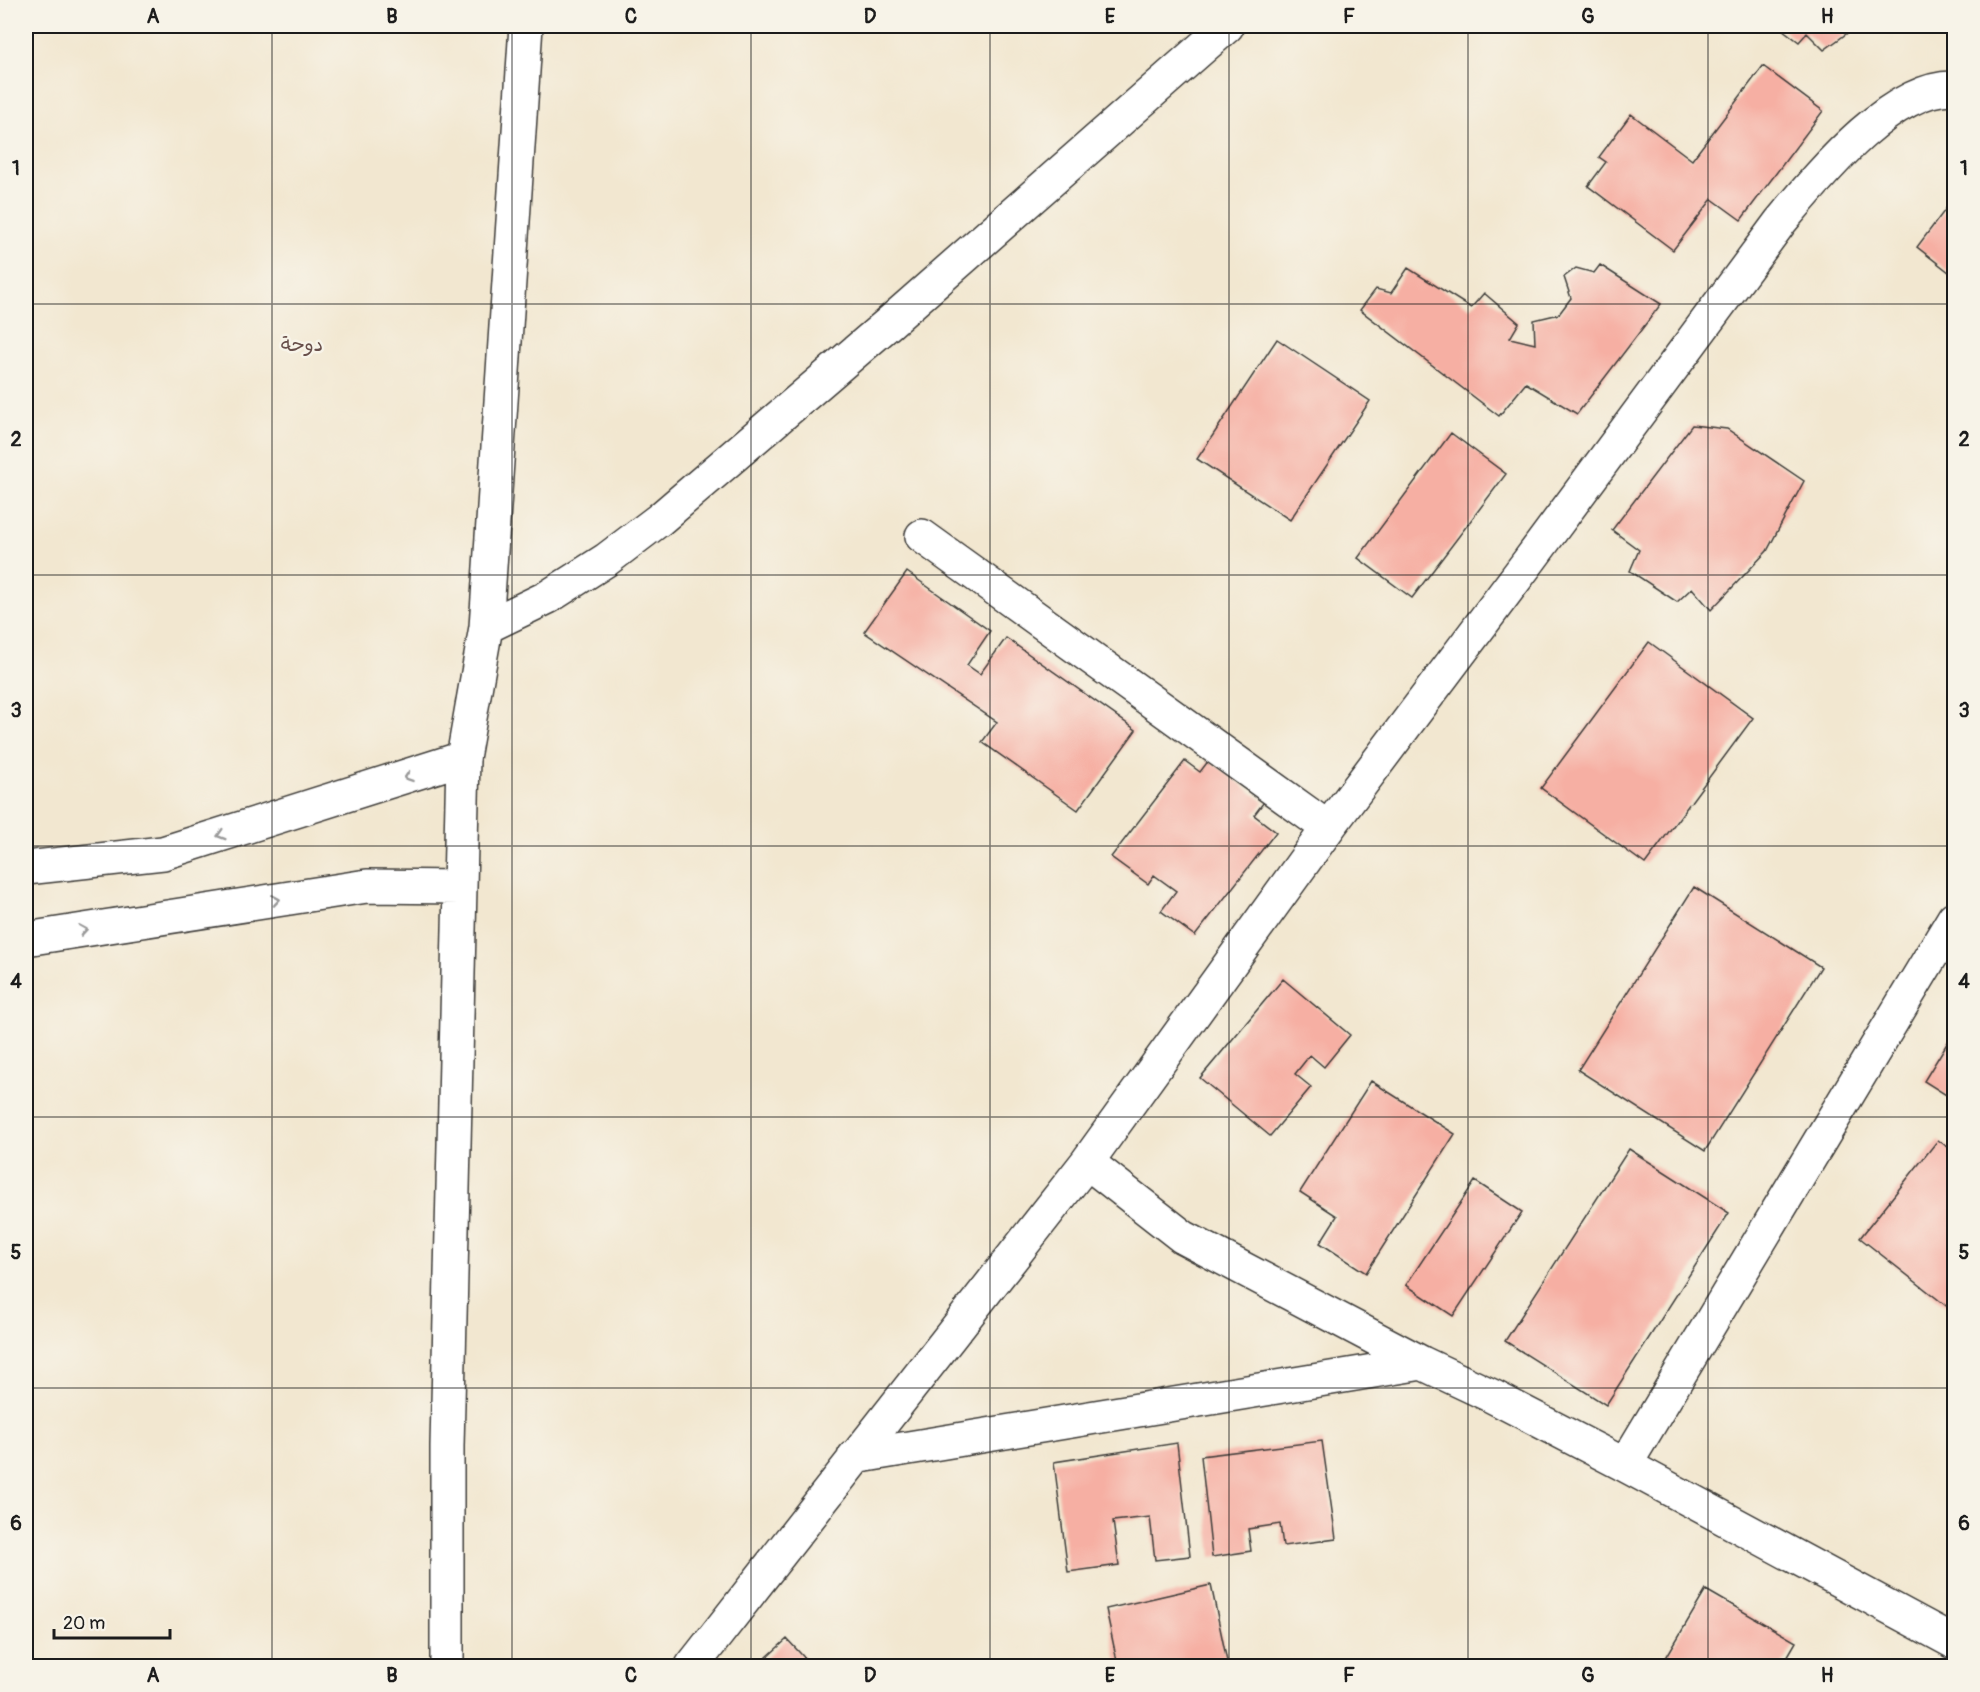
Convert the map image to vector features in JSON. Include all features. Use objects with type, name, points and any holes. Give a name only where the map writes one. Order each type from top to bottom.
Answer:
[{"type":"street","points":[[447,1666],[447,1434],[463,758],[486,627],[526,26]]},
{"type":"street","points":[[486,627],[548,597],[606,560],[660,519],[845,362],[1227,26]]},
{"type":"street","points":[[692,1666],[854,1457],[965,1320],[1087,1161],[1328,828],[1781,221],[1817,178],[1866,129],[1905,104],[1940,87],[1954,88]]},
{"type":"street","points":[[922,536],[1328,828]]},
{"type":"street","points":[[26,868],[163,853],[463,758]]},
{"type":"street","points":[[26,939],[367,886],[459,886]]},
{"type":"street","points":[[1625,1465],[1954,918]]},
{"type":"street","points":[[1087,1161],[1183,1237],[1422,1363],[1492,1396],[1625,1465],[1954,1642]]},
{"type":"street","points":[[854,1457],[1422,1363]]},
{"type":"building","points":[[1778,26],[1857,26],[1824,50],[1807,33],[1799,42]]},
{"type":"building","points":[[1763,66],[1823,111],[1741,220],[1712,199],[1673,250],[1588,186],[1606,162],[1599,157],[1631,114],[1692,160]]},
{"type":"building","points":[[1954,198],[1954,276],[1917,247]]},
{"type":"building","points":[[1600,265],[1661,304],[1577,414],[1526,383],[1499,416],[1360,310],[1376,289],[1391,293],[1408,268],[1471,308],[1484,293],[1519,323],[1510,338],[1535,344],[1534,320],[1559,314],[1571,298],[1564,277],[1576,268],[1594,273]]},
{"type":"building","points":[[1277,339],[1370,401],[1290,520],[1197,459]]},
{"type":"building","points":[[1692,425],[1727,429],[1804,481],[1767,551],[1711,610],[1692,588],[1677,602],[1630,571],[1639,550],[1612,530]]},
{"type":"building","points":[[1451,433],[1506,474],[1412,598],[1358,558]]},
{"type":"building","points":[[907,572],[990,631],[967,665],[980,674],[1006,638],[1136,730],[1078,810],[982,742],[997,722],[864,632]]},
{"type":"building","points":[[1649,642],[1753,718],[1645,864],[1541,788]]},
{"type":"building","points":[[1209,760],[1264,802],[1254,815],[1276,832],[1195,936],[1161,911],[1176,891],[1154,875],[1148,884],[1111,857],[1185,761],[1200,772]]},
{"type":"building","points":[[1694,887],[1821,967],[1705,1151],[1578,1070]]},
{"type":"building","points":[[1283,979],[1350,1035],[1324,1067],[1310,1055],[1295,1074],[1311,1087],[1270,1136],[1200,1078]]},
{"type":"building","points":[[1954,1032],[1954,1100],[1924,1081]]},
{"type":"building","points":[[1371,1081],[1455,1134],[1366,1273],[1320,1243],[1337,1216],[1300,1192]]},
{"type":"building","points":[[1938,1140],[1954,1152],[1954,1312],[1860,1238]]},
{"type":"building","points":[[1629,1149],[1729,1213],[1606,1405],[1505,1341]]},
{"type":"building","points":[[1475,1181],[1522,1212],[1453,1316],[1406,1285]]},
{"type":"building","points":[[1322,1441],[1336,1539],[1283,1546],[1280,1524],[1248,1529],[1251,1551],[1212,1557],[1201,1456]]},
{"type":"building","points":[[1177,1443],[1190,1556],[1155,1560],[1150,1517],[1113,1521],[1119,1565],[1068,1572],[1054,1462]]},
{"type":"building","points":[[1211,1585],[1228,1666],[1118,1666],[1106,1609]]},
{"type":"building","points":[[1706,1590],[1796,1642],[1782,1666],[1661,1666]]},
{"type":"building","points":[[787,1639],[812,1666],[757,1666]]},
{"type":"district","name":"دوحة","points":[[302,344]]}]
